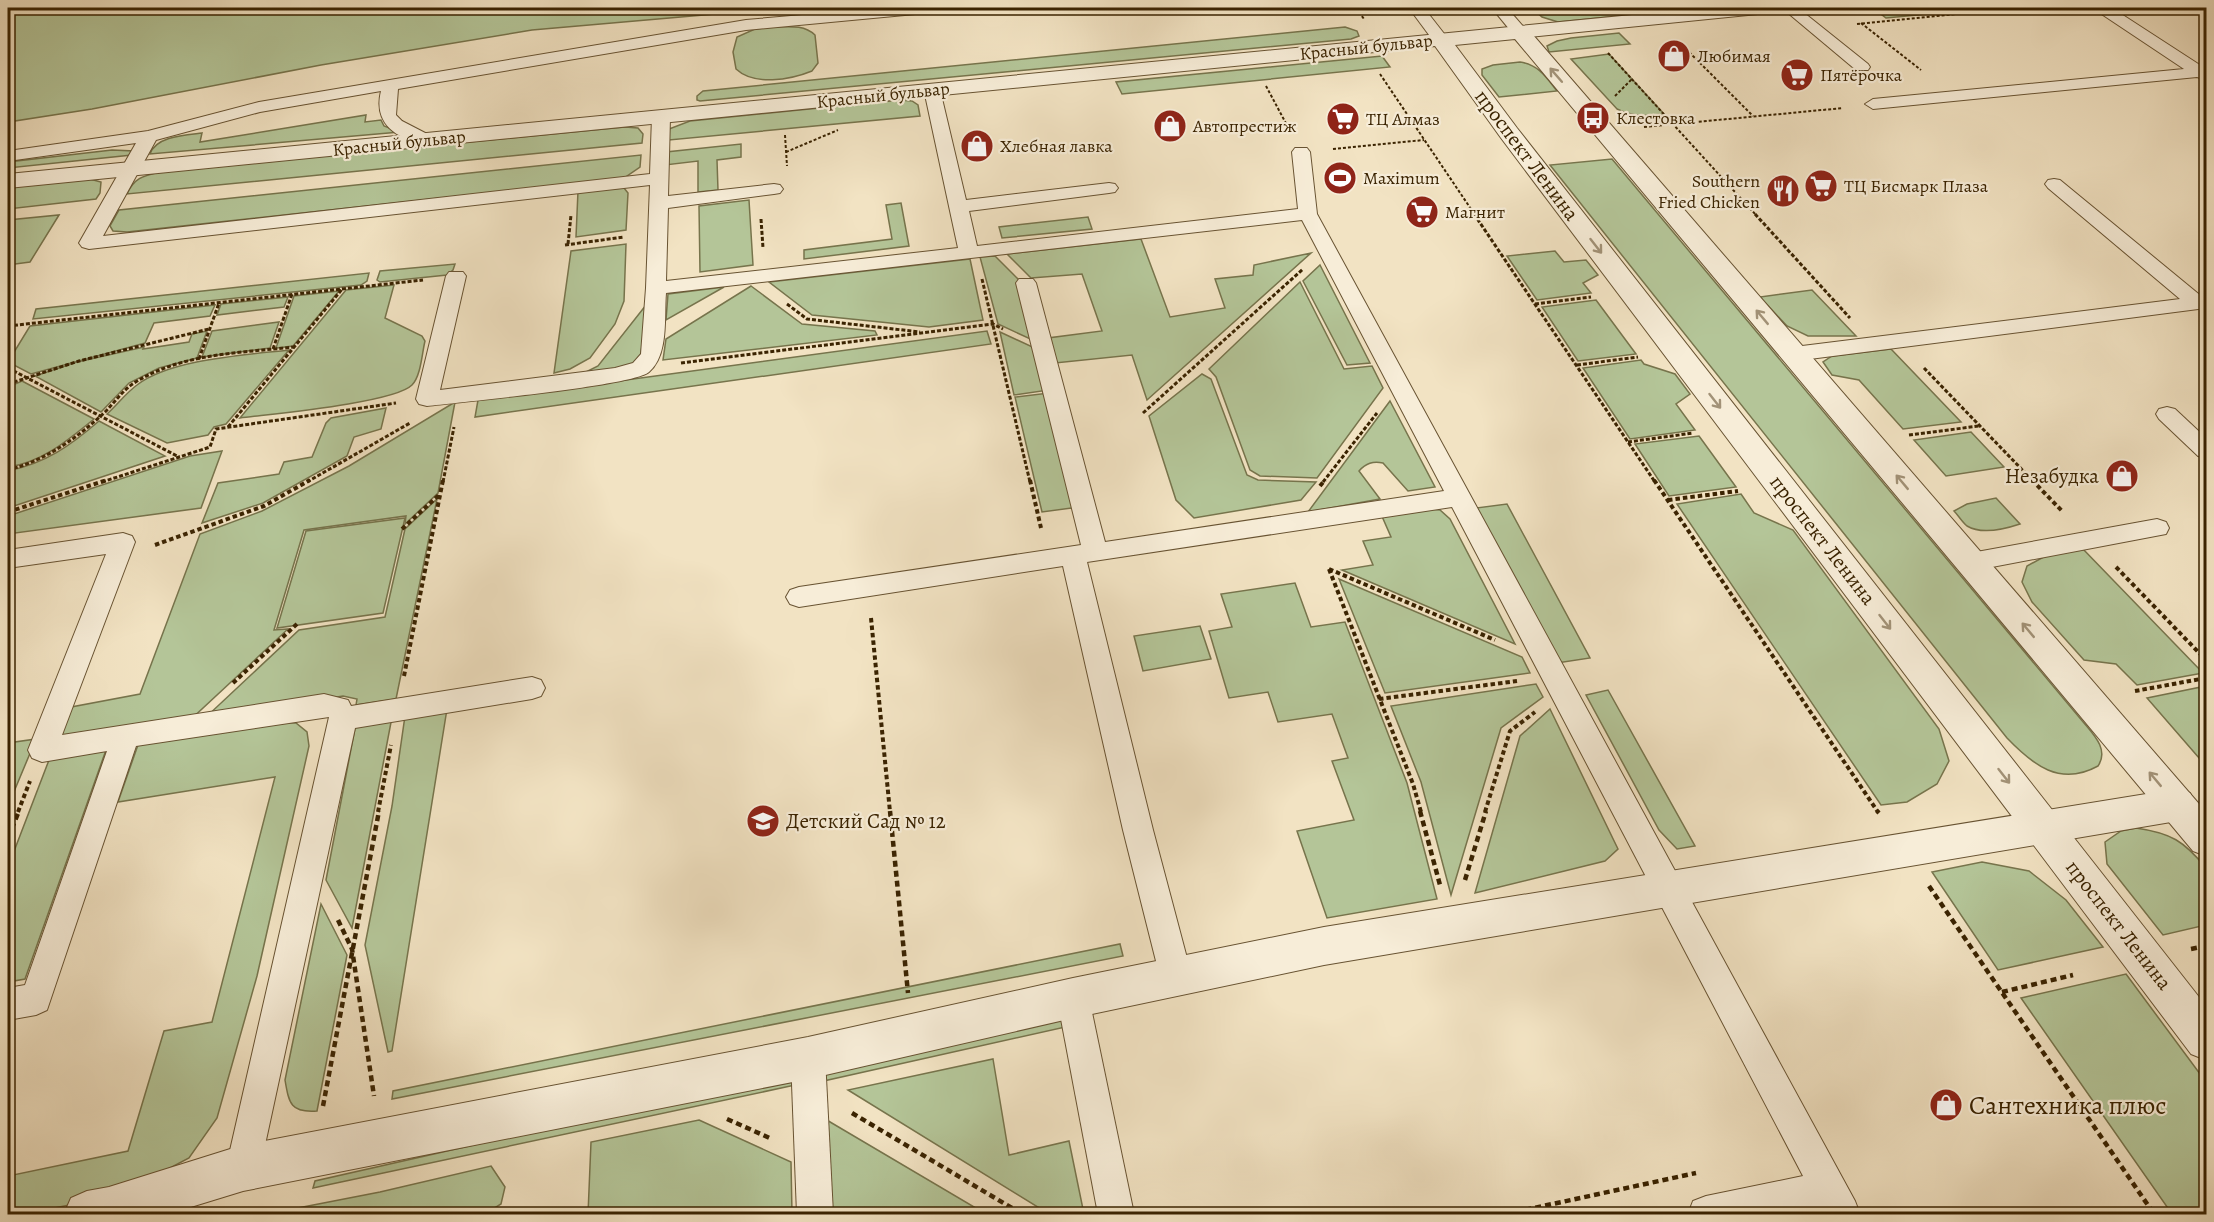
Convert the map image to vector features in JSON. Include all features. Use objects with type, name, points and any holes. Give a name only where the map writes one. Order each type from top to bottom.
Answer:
[{"type":"street","name":"Красный бульвар","points":[[8,181],[1758,8]]},
{"type":"street","points":[[1520,32],[2206,839]]},
{"type":"street","name":"проспект Ленина","points":[[1441,40],[1509,133],[2206,1038]]},
{"type":"street","points":[[87,1215],[110,1210],[243,1168],[809,1073],[1073,998],[1324,946],[1451,927],[2177,805]]},
{"type":"lane","points":[[8,156],[149,136],[259,107],[746,25],[926,8]]},
{"type":"lane","points":[[1416,8],[1441,40]]},
{"type":"lane","points":[[1499,8],[1520,32]]},
{"type":"lane","points":[[1790,8],[1862,67]]},
{"type":"lane","points":[[2102,8],[2203,74]]},
{"type":"lane","points":[[1873,105],[2203,74]]},
{"type":"lane","points":[[391,84],[385,111],[388,118],[425,140]]},
{"type":"lane","points":[[932,90],[958,207],[972,252]]},
{"type":"lane","points":[[456,276],[427,399],[615,375],[641,368],[651,355],[656,288],[661,117]]},
{"type":"lane","points":[[149,136],[89,243],[660,178]]},
{"type":"lane","points":[[1301,152],[1308,214],[1834,1201],[1706,1215]]},
{"type":"lane","points":[[2054,184],[2202,302]]},
{"type":"lane","points":[[958,207],[1109,188]]},
{"type":"lane","points":[[659,203],[766,190]]},
{"type":"lane","points":[[656,288],[1308,214]]},
{"type":"lane","points":[[1026,283],[1072,554],[1138,830],[1176,977]]},
{"type":"lane","points":[[1794,354],[2202,302]]},
{"type":"lane","points":[[2167,414],[2206,448]]},
{"type":"lane","points":[[799,597],[1072,554],[1459,498]]},
{"type":"lane","points":[[1971,562],[2157,528]]},
{"type":"lane","points":[[8,559],[123,542],[42,750]]},
{"type":"lane","points":[[343,719],[397,712],[532,688]]},
{"type":"lane","points":[[42,750],[324,705],[339,708],[343,719],[243,1168]]},
{"type":"lane","points":[[8,1004],[36,999],[126,736]]},
{"type":"lane","points":[[1073,998],[1116,1215]]},
{"type":"lane","points":[[809,1073],[815,1215]]},
{"type":"path","points":[[1861,23],[1954,96]]},
{"type":"path","points":[[1679,42],[1754,116]]},
{"type":"path","points":[[1605,50],[1875,345]]},
{"type":"path","points":[[1380,74],[2154,1215]]},
{"type":"path","points":[[1609,102],[1632,79]]},
{"type":"path","points":[[1266,86],[1301,152],[1424,140]]},
{"type":"path","points":[[1674,124],[1873,105]]},
{"type":"path","points":[[786,152],[840,129]]},
{"type":"path","points":[[766,190],[758,276],[807,319],[927,333]]},
{"type":"path","points":[[565,245],[658,232]]},
{"type":"path","points":[[1143,413],[1326,248]]},
{"type":"path","points":[[972,252],[993,324],[1072,554]]},
{"type":"path","points":[[8,326],[456,276]]},
{"type":"path","points":[[227,427],[343,288]]},
{"type":"path","points":[[273,350],[292,294]]},
{"type":"path","points":[[1535,304],[1595,296]]},
{"type":"path","points":[[199,358],[219,302]]},
{"type":"path","points":[[641,368],[993,324]]},
{"type":"path","points":[[8,384],[79,361],[209,328]]},
{"type":"path","points":[[1899,342],[2206,660]]},
{"type":"path","points":[[8,470],[31,465],[66,445],[100,416],[132,383],[161,369],[199,358],[294,347]]},
{"type":"path","points":[[1576,365],[1641,357]]},
{"type":"path","points":[[8,368],[179,457]]},
{"type":"path","points":[[1292,522],[1399,385]]},
{"type":"path","points":[[323,1107],[397,712],[460,395]]},
{"type":"path","points":[[116,560],[264,506],[460,395]]},
{"type":"path","points":[[8,512],[210,447],[216,429],[427,399]]},
{"type":"path","points":[[1906,436],[1980,426]]},
{"type":"path","points":[[1628,442],[1698,432]]},
{"type":"path","points":[[1668,500],[1740,491]]},
{"type":"path","points":[[402,529],[441,494]]},
{"type":"path","points":[[1451,927],[1413,784],[1329,569],[1554,676]]},
{"type":"path","points":[[868,586],[909,1003]]},
{"type":"path","points":[[187,727],[297,624]]},
{"type":"path","points":[[1379,699],[1554,676]]},
{"type":"path","points":[[1451,927],[1510,731],[1554,676]]},
{"type":"path","points":[[2135,691],[2206,678]]},
{"type":"path","points":[[8,838],[42,750]]},
{"type":"path","points":[[352,949],[375,1108]]},
{"type":"path","points":[[2002,992],[2073,975]]},
{"type":"path","points":[[809,1073],[1022,1215]]},
{"type":"path","points":[[718,1115],[813,1157]]},
{"type":"path","points":[[1506,1215],[1702,1171]]},
{"type":"green space","points":[[8,8],[783,8],[532,30],[321,65],[92,109],[8,122]]},
{"type":"green space","points":[[1532,8],[1652,8],[1656,10],[1648,13],[1558,22],[1542,17]]},
{"type":"green space","points":[[1873,8],[1992,8],[1886,18]]},
{"type":"green space","points":[[1345,27],[1357,31],[1359,36],[1351,39],[697,100],[697,96],[703,91]]},
{"type":"green space","points":[[800,28],[815,35],[818,63],[812,71],[772,80],[752,78],[736,69],[733,52],[737,37],[755,29]]},
{"type":"green space","points":[[1619,33],[1630,44],[1549,52],[1547,46],[1571,38]]},
{"type":"green space","points":[[1609,54],[1664,114],[1640,115],[1617,109],[1571,59]]},
{"type":"green space","points":[[1382,56],[1390,67],[1122,94],[1116,82]]},
{"type":"green space","points":[[1520,62],[1537,69],[1557,91],[1499,97],[1482,75],[1482,69],[1493,65]]},
{"type":"green space","points":[[899,100],[912,101],[918,105],[920,116],[669,140],[669,129],[690,121]]},
{"type":"green space","points":[[366,115],[365,122],[381,120],[384,126],[400,132],[150,154],[158,143],[180,136],[202,133],[200,142]]},
{"type":"green space","points":[[625,127],[638,128],[643,134],[642,143],[127,194],[140,178],[159,172]]},
{"type":"green space","points":[[741,144],[741,157],[717,160],[718,190],[698,192],[698,161],[665,165],[666,152]]},
{"type":"green space","points":[[112,150],[134,151],[132,155],[8,168],[8,162]]},
{"type":"green space","points":[[641,155],[640,167],[624,178],[127,232],[113,231],[110,226],[119,210]]},
{"type":"green space","points":[[1612,159],[2092,733],[2099,743],[2102,754],[2098,766],[2071,774],[2048,770],[2027,757],[2007,738],[1550,165]]},
{"type":"green space","points":[[86,178],[101,182],[100,193],[96,199],[8,209],[8,186]]},
{"type":"green space","points":[[624,188],[628,193],[626,230],[576,237],[578,191]]},
{"type":"green space","points":[[749,200],[753,265],[700,272],[699,206]]},
{"type":"green space","points":[[901,203],[909,246],[804,259],[804,250],[892,239],[886,205]]},
{"type":"green space","points":[[59,215],[30,262],[8,265],[8,220]]},
{"type":"green space","points":[[1088,217],[1092,229],[1002,238],[999,227]]},
{"type":"green space","points":[[1141,239],[1170,317],[1225,308],[1215,279],[1253,275],[1254,265],[1311,253],[1147,400],[1132,355],[1055,363],[1048,338],[1102,331],[1082,274],[1031,278],[1007,254]]},
{"type":"green space","points":[[626,244],[624,301],[615,324],[590,358],[570,369],[554,373],[571,251]]},
{"type":"green space","points":[[1555,251],[1564,262],[1586,260],[1598,275],[1583,283],[1591,293],[1537,300],[1507,256]]},
{"type":"green space","points":[[995,256],[1023,284],[1039,343],[998,324],[980,257]]},
{"type":"green space","points":[[970,259],[983,320],[929,327],[812,315],[769,282]]},
{"type":"green space","points":[[455,264],[453,270],[447,275],[380,282],[377,280],[380,271]]},
{"type":"green space","points":[[1320,265],[1370,363],[1347,365],[1303,281]]},
{"type":"green space","points":[[369,273],[367,281],[361,285],[33,319],[36,309]]},
{"type":"green space","points":[[1300,282],[1344,369],[1372,366],[1383,388],[1317,478],[1260,476],[1250,470],[1216,377],[1209,369]]},
{"type":"green space","points":[[394,285],[385,318],[422,336],[425,341],[419,370],[412,385],[382,397],[358,402],[240,418],[346,290]]},
{"type":"green space","points":[[751,286],[802,324],[875,331],[877,335],[663,360],[666,339]]},
{"type":"green space","points":[[724,287],[666,320],[668,294]]},
{"type":"green space","points":[[1812,290],[1856,336],[1808,336],[1787,326],[1760,297]]},
{"type":"green space","points":[[339,291],[293,346],[276,348],[294,296]]},
{"type":"green space","points":[[288,297],[284,307],[217,315],[221,304]]},
{"type":"green space","points":[[650,300],[639,364],[580,375],[598,366]]},
{"type":"green space","points":[[1596,300],[1636,354],[1578,361],[1542,307]]},
{"type":"green space","points":[[215,305],[210,316],[154,323],[145,343],[31,374],[8,362],[30,326]]},
{"type":"green space","points":[[279,322],[270,348],[202,357],[212,331]]},
{"type":"green space","points":[[207,331],[197,358],[159,368],[129,383],[101,412],[35,376],[77,362],[144,347],[143,349],[189,342],[192,334]]},
{"type":"green space","points":[[987,331],[991,344],[475,417],[478,400]]},
{"type":"green space","points":[[1000,332],[1039,350],[1049,390],[1014,395]]},
{"type":"green space","points":[[1891,349],[1961,422],[1903,429],[1859,380],[1832,375],[1823,362],[1832,356]]},
{"type":"green space","points":[[289,350],[226,424],[214,427],[208,435],[167,443],[107,414],[137,385],[169,369],[231,356]]},
{"type":"green space","points":[[1641,360],[1644,364],[1675,374],[1690,394],[1676,404],[1695,430],[1630,439],[1583,368]]},
{"type":"green space","points":[[1202,374],[1211,379],[1247,475],[1258,480],[1316,482],[1301,500],[1194,518],[1176,500],[1149,416]]},
{"type":"green space","points":[[22,381],[94,419],[64,443],[43,455],[8,467],[8,387]]},
{"type":"green space","points":[[1049,393],[1079,507],[1042,512],[1015,397]]},
{"type":"green space","points":[[1390,401],[1435,487],[1408,491],[1383,463],[1367,464],[1359,471],[1380,499],[1308,512]]},
{"type":"green space","points":[[455,402],[438,493],[405,524],[406,516],[304,530],[274,630],[288,629],[189,721],[52,744],[66,708],[140,694],[200,534],[262,511],[349,466]]},
{"type":"green space","points":[[386,408],[381,429],[354,437],[347,456],[263,503],[202,523],[218,483],[279,474],[284,462],[312,457],[326,423],[331,418]]},
{"type":"green space","points":[[99,421],[165,456],[8,508],[8,471],[22,468],[57,452]]},
{"type":"green space","points":[[1971,432],[2004,467],[1946,476],[1914,440]]},
{"type":"green space","points":[[1699,436],[1736,487],[1669,496],[1635,444]]},
{"type":"green space","points":[[222,451],[201,508],[8,534],[8,516],[190,456]]},
{"type":"green space","points":[[1741,494],[1754,513],[1793,530],[1939,729],[1949,761],[1937,784],[1907,802],[1881,805],[1677,504]]},
{"type":"green space","points":[[1996,498],[2020,524],[1986,531],[1973,529],[1967,526],[1954,511],[1967,504]]},
{"type":"green space","points":[[437,499],[396,699],[356,705],[357,699],[343,696],[205,718],[299,630],[385,617],[405,529]]},
{"type":"green space","points":[[1507,504],[1590,658],[1557,663],[1476,508]]},
{"type":"green space","points":[[1423,508],[1440,510],[1450,519],[1515,644],[1342,570],[1373,565],[1363,541],[1391,537],[1381,514]]},
{"type":"green space","points":[[405,518],[383,613],[277,628],[306,531]]},
{"type":"green space","points":[[2082,548],[2203,673],[2137,685],[2116,664],[2084,660],[2032,602],[2022,582],[2027,566],[2051,553]]},
{"type":"green space","points":[[1339,579],[1522,657],[1530,673],[1385,693]]},
{"type":"green space","points":[[1295,583],[1311,627],[1345,622],[1407,783],[1437,899],[1327,918],[1297,831],[1354,820],[1332,761],[1348,758],[1332,714],[1278,722],[1268,692],[1229,698],[1209,631],[1232,627],[1221,594]]},
{"type":"green space","points":[[1200,626],[1211,659],[1143,671],[1134,636]]},
{"type":"green space","points":[[1536,684],[1543,697],[1501,728],[1451,895],[1421,782],[1391,706]]},
{"type":"green space","points":[[2206,686],[2206,766],[2147,698]]},
{"type":"green space","points":[[1608,690],[1695,846],[1677,849],[1659,830],[1586,695]]},
{"type":"green space","points":[[447,709],[392,1051],[388,1052],[365,945],[392,806],[405,716]]},
{"type":"green space","points":[[1550,709],[1618,849],[1605,861],[1475,893],[1520,736]]},
{"type":"green space","points":[[392,717],[352,928],[326,880],[356,723]]},
{"type":"green space","points":[[277,722],[296,723],[307,732],[309,746],[257,976],[217,1118],[189,1158],[134,1187],[84,1202],[25,1214],[8,1214],[8,1176],[128,1151],[164,1031],[212,1022],[275,777],[118,802],[139,742]]},
{"type":"green space","points":[[36,739],[8,806],[8,743]]},
{"type":"green space","points":[[106,750],[25,979],[8,982],[8,867],[49,760]]},
{"type":"green space","points":[[2136,828],[2159,833],[2176,840],[2191,851],[2206,868],[2206,925],[2163,935],[2107,864],[2105,842],[2121,831]]},
{"type":"green space","points":[[1982,862],[2029,871],[2066,900],[2103,947],[1998,970],[1932,872]]},
{"type":"green space","points":[[321,904],[347,955],[317,1111],[308,1111],[297,1108],[290,1101],[285,1080]]},
{"type":"green space","points":[[1120,944],[1123,956],[392,1099],[393,1091]]},
{"type":"green space","points":[[2126,974],[2206,1082],[2206,1214],[2172,1214],[2021,998]]},
{"type":"green space","points":[[1068,1013],[1070,1026],[819,1082],[818,1067]]},
{"type":"green space","points":[[993,1059],[1009,1155],[1069,1141],[1084,1214],[1049,1214],[848,1090]]},
{"type":"green space","points":[[800,1071],[800,1084],[313,1188],[315,1181]]},
{"type":"green space","points":[[825,1119],[986,1214],[833,1214]]},
{"type":"green space","points":[[699,1120],[791,1162],[792,1214],[588,1214],[591,1142]]},
{"type":"green space","points":[[491,1166],[505,1187],[501,1204],[485,1214],[267,1214],[380,1192]]},
{"type":"place","name":"Любимая","points":[[1674,56]]},
{"type":"place","name":"Пятёрочка","points":[[1797,75]]},
{"type":"place","name":"Клестовка","points":[[1593,118]]},
{"type":"place","name":"ТЦ Алмаз","points":[[1343,119]]},
{"type":"place","name":"Автопрестиж","points":[[1170,126]]},
{"type":"place","name":"Хлебная лавка","points":[[977,146]]},
{"type":"place","name":"Maximum","points":[[1340,178]]},
{"type":"place","name":"ТЦ Бисмарк Плаза","points":[[1821,186]]},
{"type":"place","name":"Southern Fried Chicken","points":[[1783,191]]},
{"type":"place","name":"Магнит","points":[[1422,212]]},
{"type":"place","name":"Незабудка","points":[[2122,476]]},
{"type":"place","name":"Детский Сад № 12","points":[[763,821]]},
{"type":"place","name":"Сантехника плюс","points":[[1946,1105]]}]
